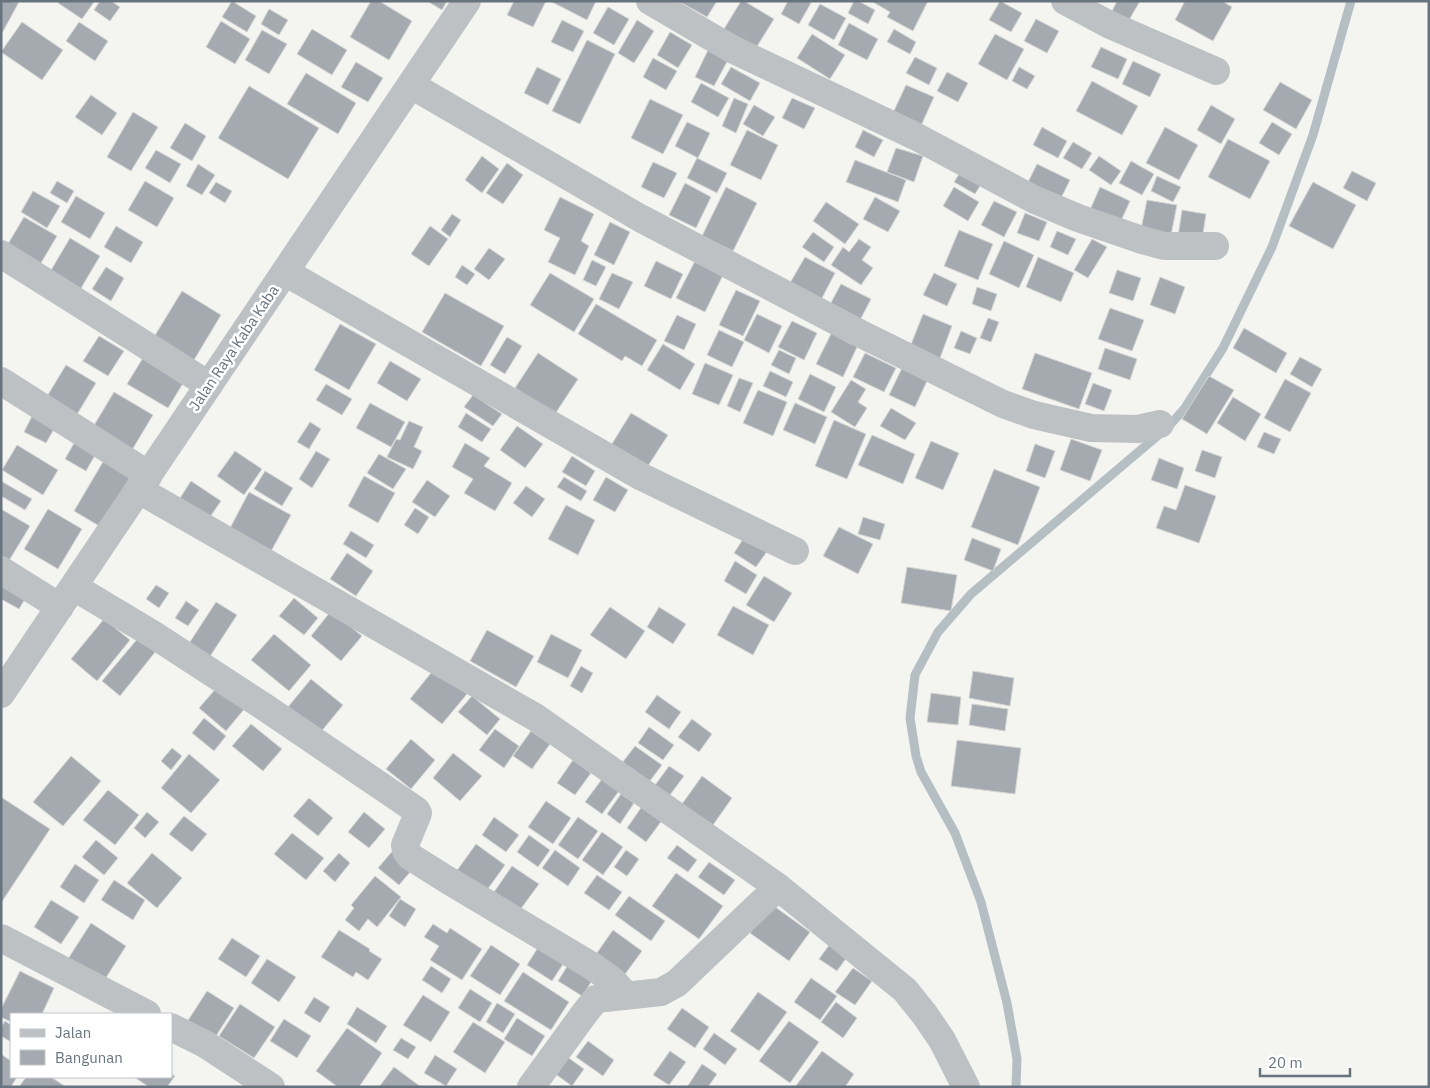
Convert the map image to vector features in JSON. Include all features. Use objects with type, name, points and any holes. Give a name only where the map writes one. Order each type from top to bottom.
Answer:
[{"type":"street","name":"Jalan Raya Kaba Kaba","points":[[1,694],[467,1]]},
{"type":"street","points":[[650,1],[730,48],[915,136],[1033,199],[1078,218],[1164,246],[1215,246]]},
{"type":"street","points":[[1064,1],[1110,25],[1216,71]]},
{"type":"street","points":[[411,84],[640,218],[860,333],[1003,404],[1034,415],[1091,428],[1138,429],[1160,424]]},
{"type":"street","points":[[1,254],[209,385]]},
{"type":"street","points":[[285,272],[642,477],[794,551]]},
{"type":"street","points":[[1,381],[144,483],[534,717],[778,886],[905,990],[925,1014],[942,1040],[966,1087]]},
{"type":"street","points":[[1,570],[67,597],[180,651],[416,810],[418,816],[405,845],[406,851],[411,857],[592,966],[613,981],[626,995]]},
{"type":"street","points":[[531,1087],[596,999],[626,995],[646,995],[661,992],[677,983],[778,886]]},
{"type":"street","points":[[1,938],[145,1013]]},
{"type":"street","points":[[172,1028],[205,1044],[271,1087]]},
{"type":"building","points":[[1,1],[19,2],[1,35]]},
{"type":"building","points":[[59,1],[94,2],[82,19],[58,3]]},
{"type":"building","points":[[100,1],[111,1],[120,7],[110,21],[94,10]]},
{"type":"building","points":[[232,1],[256,16],[247,32],[222,17]]},
{"type":"building","points":[[371,1],[379,1],[412,21],[389,60],[350,37]]},
{"type":"building","points":[[427,1],[447,1],[442,10]]},
{"type":"building","points":[[514,1],[546,1],[533,27],[507,15]]},
{"type":"building","points":[[550,1],[596,1],[587,20]]},
{"type":"building","points":[[678,1],[717,1],[707,17]]},
{"type":"building","points":[[741,1],[774,19],[756,48],[724,29]]},
{"type":"building","points":[[788,1],[808,1],[811,3],[799,24],[781,14]]},
{"type":"building","points":[[854,1],[858,1],[875,10],[868,24],[848,13]]},
{"type":"building","points":[[871,1],[928,1],[913,31],[887,17],[890,12]]},
{"type":"building","points":[[1000,1],[1022,13],[1011,32],[989,20]]},
{"type":"building","points":[[1117,1],[1140,1],[1129,20],[1112,11]]},
{"type":"building","points":[[1185,1],[1222,1],[1232,7],[1213,41],[1175,20]]},
{"type":"building","points":[[820,4],[846,18],[834,40],[808,25]]},
{"type":"building","points":[[608,7],[629,19],[614,45],[593,33]]},
{"type":"building","points":[[269,9],[288,20],[279,35],[261,24]]},
{"type":"building","points":[[1036,19],[1059,31],[1047,53],[1024,41]]},
{"type":"building","points":[[562,20],[584,31],[573,52],[551,42]]},
{"type":"building","points":[[637,20],[654,31],[634,63],[618,53]]},
{"type":"building","points":[[221,21],[250,39],[235,64],[206,47]]},
{"type":"building","points":[[22,22],[63,50],[42,80],[1,52]]},
{"type":"building","points":[[79,22],[108,41],[95,61],[66,41]]},
{"type":"building","points":[[849,23],[878,39],[867,60],[838,45]]},
{"type":"building","points":[[312,29],[347,50],[332,75],[297,54]]},
{"type":"building","points":[[894,29],[916,42],[910,54],[887,42]]},
{"type":"building","points":[[262,30],[287,44],[269,74],[245,60]]},
{"type":"building","points":[[670,32],[692,45],[678,68],[657,55]]},
{"type":"building","points":[[812,34],[845,55],[830,79],[797,58]]},
{"type":"building","points":[[995,34],[1024,49],[1007,80],[978,64]]},
{"type":"building","points":[[587,40],[615,54],[580,124],[552,111]]},
{"type":"building","points":[[1101,47],[1127,59],[1118,79],[1091,67]]},
{"type":"building","points":[[708,50],[728,60],[714,86],[695,77]]},
{"type":"building","points":[[915,57],[937,68],[929,85],[906,73]]},
{"type":"building","points":[[653,58],[677,71],[666,90],[643,77]]},
{"type":"building","points":[[1133,61],[1161,74],[1150,97],[1122,84]]},
{"type":"building","points":[[356,62],[383,78],[368,102],[341,87]]},
{"type":"building","points":[[537,67],[561,79],[548,105],[524,93]]},
{"type":"building","points":[[731,67],[760,83],[750,101],[721,84]]},
{"type":"building","points":[[1019,67],[1035,76],[1027,89],[1012,81]]},
{"type":"building","points":[[947,72],[968,83],[958,102],[937,91]]},
{"type":"building","points":[[306,73],[356,103],[338,134],[287,104]]},
{"type":"building","points":[[1092,81],[1138,106],[1122,135],[1076,111]]},
{"type":"building","points":[[1280,82],[1312,100],[1296,129],[1263,110]]},
{"type":"building","points":[[701,83],[729,98],[718,117],[691,102]]},
{"type":"building","points":[[906,85],[934,97],[920,128],[892,115]]},
{"type":"building","points":[[249,86],[319,128],[288,179],[218,138]]},
{"type":"building","points":[[91,95],[117,113],[102,135],[75,117]]},
{"type":"building","points":[[734,98],[748,104],[736,133],[722,126]]},
{"type":"building","points":[[792,98],[815,108],[804,129],[782,118]]},
{"type":"building","points":[[650,99],[683,115],[663,154],[631,138]]},
{"type":"building","points":[[754,105],[775,117],[763,136],[743,124]]},
{"type":"building","points":[[1211,105],[1235,119],[1221,144],[1197,130]]},
{"type":"building","points":[[133,112],[158,127],[131,171],[107,157]]},
{"type":"building","points":[[687,122],[710,133],[698,158],[675,146]]},
{"type":"building","points":[[1272,122],[1292,134],[1279,155],[1259,143]]},
{"type":"building","points":[[185,123],[206,136],[192,161],[170,148]]},
{"type":"building","points":[[1042,127],[1067,141],[1058,158],[1033,145]]},
{"type":"building","points":[[1165,127],[1198,145],[1179,180],[1146,163]]},
{"type":"building","points":[[747,130],[778,145],[761,180],[730,165]]},
{"type":"building","points":[[863,130],[883,140],[874,157],[855,147]]},
{"type":"building","points":[[1228,139],[1270,161],[1250,199],[1208,177]]},
{"type":"building","points":[[1073,142],[1092,153],[1082,169],[1063,158]]},
{"type":"building","points":[[896,148],[923,156],[914,182],[887,172]]},
{"type":"building","points":[[156,150],[181,164],[170,183],[145,168]]},
{"type":"building","points":[[482,156],[499,169],[482,193],[465,180]]},
{"type":"building","points":[[1099,156],[1121,171],[1111,185],[1089,170]]},
{"type":"building","points":[[697,158],[727,173],[717,193],[687,178]]},
{"type":"building","points":[[855,160],[906,180],[898,202],[846,182]]},
{"type":"building","points":[[1131,161],[1154,174],[1142,195],[1119,183]]},
{"type":"building","points":[[653,162],[677,173],[664,198],[641,187]]},
{"type":"building","points":[[507,163],[523,175],[503,204],[486,193]]},
{"type":"building","points":[[198,164],[215,175],[202,195],[186,186]]},
{"type":"building","points":[[1037,164],[1070,180],[1056,208],[1023,192]]},
{"type":"building","points":[[961,171],[982,183],[975,194],[954,182]]},
{"type":"building","points":[[1352,171],[1376,183],[1367,201],[1343,188]]},
{"type":"building","points":[[1157,176],[1181,187],[1173,202],[1151,191]]},
{"type":"building","points":[[57,181],[74,191],[67,203],[50,193]]},
{"type":"building","points":[[145,181],[174,198],[157,227],[128,210]]},
{"type":"building","points":[[216,182],[232,191],[225,203],[209,193]]},
{"type":"building","points":[[1313,182],[1356,205],[1333,249],[1289,226]]},
{"type":"building","points":[[685,183],[711,197],[696,228],[669,215]]},
{"type":"building","points":[[726,187],[757,203],[733,251],[702,236]]},
{"type":"building","points":[[954,187],[979,202],[968,221],[943,206]]},
{"type":"building","points":[[1100,187],[1130,201],[1116,232],[1086,219]]},
{"type":"building","points":[[33,191],[60,206],[47,228],[21,212]]},
{"type":"building","points":[[76,196],[105,213],[90,239],[61,222]]},
{"type":"building","points":[[560,197],[594,214],[581,241],[589,246],[575,275],[548,262],[560,238],[544,230]]},
{"type":"building","points":[[875,197],[900,211],[888,232],[863,219]]},
{"type":"building","points":[[1147,200],[1177,205],[1169,245],[1139,239]]},
{"type":"building","points":[[994,201],[1017,212],[1004,237],[981,225]]},
{"type":"building","points":[[826,202],[859,224],[845,244],[813,221]]},
{"type":"building","points":[[1182,210],[1206,214],[1201,247],[1177,243]]},
{"type":"building","points":[[1025,213],[1047,222],[1039,241],[1017,233]]},
{"type":"building","points":[[452,214],[461,220],[450,237],[441,230]]},
{"type":"building","points":[[24,217],[57,236],[35,273],[2,254]]},
{"type":"building","points":[[610,222],[630,232],[614,265],[594,255]]},
{"type":"building","points":[[116,226],[143,242],[131,263],[104,247]]},
{"type":"building","points":[[430,226],[448,239],[429,266],[411,254]]},
{"type":"building","points":[[959,230],[993,244],[978,280],[944,266]]},
{"type":"building","points":[[1057,231],[1076,239],[1068,255],[1050,247]]},
{"type":"building","points":[[813,232],[834,247],[824,262],[802,247]]},
{"type":"building","points":[[70,238],[100,256],[77,295],[47,277]]},
{"type":"building","points":[[859,239],[871,247],[862,260],[873,268],[861,285],[831,265],[843,247],[849,252]]},
{"type":"building","points":[[1092,239],[1107,247],[1088,278],[1074,270]]},
{"type":"building","points":[[1004,241],[1034,255],[1019,288],[989,274]]},
{"type":"building","points":[[489,248],[505,259],[489,280],[474,269]]},
{"type":"building","points":[[805,257],[835,273],[821,300],[790,283]]},
{"type":"building","points":[[1038,257],[1074,273],[1061,302],[1026,287]]},
{"type":"building","points":[[696,259],[724,273],[705,312],[676,298]]},
{"type":"building","points":[[592,260],[606,267],[596,286],[583,280]]},
{"type":"building","points":[[656,261],[683,274],[671,299],[644,286]]},
{"type":"building","points":[[462,265],[475,274],[467,285],[455,277]]},
{"type":"building","points":[[106,267],[124,278],[111,301],[92,289]]},
{"type":"building","points":[[1117,270],[1141,278],[1133,301],[1109,293]]},
{"type":"building","points":[[550,273],[594,299],[574,332],[530,305]]},
{"type":"building","points":[[612,273],[633,282],[619,309],[599,299]]},
{"type":"building","points":[[934,273],[957,284],[947,306],[923,295]]},
{"type":"building","points":[[1160,277],[1185,287],[1175,314],[1150,305]]},
{"type":"building","points":[[841,284],[871,299],[857,326],[827,310]]},
{"type":"building","points":[[977,287],[997,294],[991,311],[972,304]]},
{"type":"building","points":[[736,290],[760,301],[743,336],[719,325]]},
{"type":"building","points":[[182,291],[221,315],[194,360],[154,337]]},
{"type":"building","points":[[445,293],[504,326],[481,366],[422,332]]},
{"type":"building","points":[[596,304],[657,340],[642,366],[625,356],[622,361],[578,334]]},
{"type":"building","points":[[1110,308],[1144,320],[1132,351],[1098,339]]},
{"type":"building","points":[[757,314],[782,326],[769,353],[744,340]]},
{"type":"building","points":[[923,314],[952,326],[940,358],[910,347]]},
{"type":"building","points":[[677,315],[696,324],[684,350],[664,341]]},
{"type":"building","points":[[988,318],[999,322],[991,342],[980,338]]},
{"type":"building","points":[[792,321],[817,333],[804,360],[778,347]]},
{"type":"building","points":[[340,324],[376,344],[349,390],[314,370]]},
{"type":"building","points":[[1244,328],[1287,353],[1276,373],[1233,348]]},
{"type":"building","points":[[719,330],[744,342],[732,367],[707,355]]},
{"type":"building","points":[[961,331],[977,338],[970,354],[954,348]]},
{"type":"building","points":[[832,332],[858,345],[843,377],[816,364]]},
{"type":"building","points":[[99,336],[124,351],[108,376],[83,361]]},
{"type":"building","points":[[507,337],[522,346],[505,374],[490,365]]},
{"type":"building","points":[[663,344],[695,364],[680,390],[647,370]]},
{"type":"building","points":[[1105,348],[1137,359],[1130,380],[1098,369]]},
{"type":"building","points":[[779,350],[796,358],[789,374],[771,365]]},
{"type":"building","points":[[538,353],[578,379],[555,414],[515,388]]},
{"type":"building","points":[[865,353],[896,368],[884,392],[853,377]]},
{"type":"building","points":[[1035,353],[1092,373],[1079,409],[1022,389]]},
{"type":"building","points":[[144,356],[185,380],[168,408],[127,384]]},
{"type":"building","points":[[1300,357],[1322,369],[1312,387],[1290,374]]},
{"type":"building","points":[[390,361],[421,379],[407,401],[377,383]]},
{"type":"building","points":[[705,363],[733,375],[719,405],[692,394]]},
{"type":"building","points":[[66,365],[96,383],[76,416],[46,398]]},
{"type":"building","points":[[902,368],[927,381],[915,407],[889,395]]},
{"type":"building","points":[[770,371],[793,382],[786,397],[763,386]]},
{"type":"building","points":[[810,374],[836,387],[824,412],[798,399]]},
{"type":"building","points":[[1209,376],[1234,390],[1207,434],[1182,419]]},
{"type":"building","points":[[739,378],[753,383],[740,412],[727,406]]},
{"type":"building","points":[[1285,379],[1311,393],[1290,432],[1264,418]]},
{"type":"building","points":[[851,380],[866,389],[858,402],[867,408],[855,427],[831,412]]},
{"type":"building","points":[[1093,383],[1112,390],[1104,411],[1085,404]]},
{"type":"building","points":[[326,384],[352,399],[342,415],[316,400]]},
{"type":"building","points":[[758,390],[787,402],[773,436],[743,423]]},
{"type":"building","points":[[114,392],[153,415],[129,455],[90,432]]},
{"type":"building","points":[[473,395],[502,414],[493,426],[464,407]]},
{"type":"building","points":[[1233,397],[1261,414],[1245,441],[1217,423]]},
{"type":"building","points":[[370,403],[405,422],[391,447],[356,428]]},
{"type":"building","points":[[795,403],[827,417],[815,444],[783,430]]},
{"type":"building","points":[[891,408],[916,423],[905,440],[880,426]]},
{"type":"building","points":[[34,412],[57,424],[46,443],[24,432]]},
{"type":"building","points":[[466,413],[491,429],[482,442],[458,427]]},
{"type":"building","points":[[631,413],[668,435],[646,469],[610,447]]},
{"type":"building","points":[[834,420],[866,434],[847,479],[815,466]]},
{"type":"building","points":[[409,421],[423,427],[414,447],[422,451],[413,469],[387,457],[396,439],[400,440]]},
{"type":"building","points":[[310,422],[321,429],[309,449],[297,442]]},
{"type":"building","points":[[517,426],[543,444],[525,468],[500,450]]},
{"type":"building","points":[[1264,432],[1281,439],[1274,454],[1257,447]]},
{"type":"building","points":[[872,435],[915,454],[903,484],[858,465]]},
{"type":"building","points":[[77,438],[98,450],[86,471],[65,459]]},
{"type":"building","points":[[1071,439],[1102,450],[1090,481],[1060,470]]},
{"type":"building","points":[[931,441],[959,453],[943,490],[915,478]]},
{"type":"building","points":[[465,443],[490,458],[484,466],[512,483],[495,511],[464,493],[473,479],[452,467]]},
{"type":"building","points":[[1035,444],[1055,451],[1045,478],[1026,471]]},
{"type":"building","points":[[17,445],[58,470],[43,495],[2,470]]},
{"type":"building","points":[[1202,450],[1222,457],[1215,478],[1195,471]]},
{"type":"building","points":[[235,451],[262,469],[244,495],[217,476]]},
{"type":"building","points":[[316,451],[330,459],[312,488],[299,479]]},
{"type":"building","points":[[379,454],[406,469],[393,489],[367,473]]},
{"type":"building","points":[[107,455],[134,471],[101,527],[74,511]]},
{"type":"building","points":[[572,456],[595,471],[586,486],[562,472]]},
{"type":"building","points":[[1159,458],[1184,468],[1177,489],[1151,480]]},
{"type":"building","points":[[994,469],[1040,487],[1018,545],[971,527]]},
{"type":"building","points":[[265,471],[293,488],[282,506],[254,489]]},
{"type":"building","points":[[364,476],[395,493],[378,523],[348,506]]},
{"type":"building","points":[[564,477],[587,491],[581,501],[557,487]]},
{"type":"building","points":[[606,477],[628,490],[615,512],[593,500]]},
{"type":"building","points":[[427,480],[450,496],[435,517],[412,502]]},
{"type":"building","points":[[1,481],[32,499],[25,510],[1,496]]},
{"type":"building","points":[[191,481],[221,501],[210,517],[180,498]]},
{"type":"building","points":[[1185,485],[1216,496],[1199,543],[1156,528],[1164,506],[1176,510]]},
{"type":"building","points":[[526,486],[545,499],[532,517],[513,503]]},
{"type":"building","points":[[249,492],[291,515],[270,553],[229,530]]},
{"type":"building","points":[[566,505],[595,520],[578,555],[548,539]]},
{"type":"building","points":[[415,508],[429,517],[418,534],[404,525]]},
{"type":"building","points":[[1,509],[30,526],[7,564],[1,560]]},
{"type":"building","points":[[48,509],[82,529],[58,569],[24,549]]},
{"type":"building","points":[[863,517],[885,524],[880,540],[858,534]]},
{"type":"building","points":[[839,527],[873,544],[858,574],[823,556]]},
{"type":"building","points":[[351,531],[374,545],[366,558],[343,544]]},
{"type":"building","points":[[745,536],[768,550],[756,567],[734,553]]},
{"type":"building","points":[[972,538],[1001,549],[993,571],[964,560]]},
{"type":"building","points":[[347,553],[373,571],[356,596],[330,579]]},
{"type":"building","points":[[735,561],[757,575],[746,594],[724,581]]},
{"type":"building","points":[[907,567],[957,575],[951,611],[901,603]]},
{"type":"building","points":[[1,575],[29,592],[19,609],[1,599]]},
{"type":"building","points":[[764,576],[792,593],[774,622],[746,605]]},
{"type":"building","points":[[156,585],[169,593],[159,608],[146,599]]},
{"type":"building","points":[[294,598],[318,618],[304,635],[279,616]]},
{"type":"building","points":[[186,601],[199,610],[188,626],[175,618]]},
{"type":"building","points":[[216,602],[237,615],[205,664],[184,651]]},
{"type":"building","points":[[733,606],[769,625],[753,655],[717,635]]},
{"type":"building","points":[[610,607],[645,631],[626,659],[590,635]]},
{"type":"building","points":[[659,607],[686,624],[673,644],[647,627]]},
{"type":"building","points":[[331,611],[362,636],[341,661],[311,636]]},
{"type":"building","points":[[104,619],[130,640],[97,681],[71,659]]},
{"type":"building","points":[[487,630],[534,656],[516,687],[470,661]]},
{"type":"building","points":[[274,634],[311,665],[289,691],[251,660]]},
{"type":"building","points":[[551,634],[582,650],[568,678],[537,662]]},
{"type":"building","points":[[139,637],[156,651],[120,696],[102,681]]},
{"type":"building","points":[[581,666],[593,673],[582,693],[570,686]]},
{"type":"building","points":[[435,668],[467,694],[442,724],[410,699]]},
{"type":"building","points":[[973,671],[1014,678],[1010,706],[969,698]]},
{"type":"building","points":[[311,679],[343,705],[320,733],[288,707]]},
{"type":"building","points":[[219,685],[246,707],[226,731],[199,708]]},
{"type":"building","points":[[931,693],[961,697],[958,725],[927,722]]},
{"type":"building","points":[[657,695],[681,712],[669,729],[645,712]]},
{"type":"building","points":[[472,696],[500,719],[487,735],[458,712]]},
{"type":"building","points":[[972,704],[1008,709],[1005,731],[969,725]]},
{"type":"building","points":[[204,718],[226,736],[214,751],[192,733]]},
{"type":"building","points":[[692,719],[712,734],[699,752],[678,737]]},
{"type":"building","points":[[251,724],[282,749],[263,771],[232,746]]},
{"type":"building","points":[[649,727],[674,745],[663,760],[638,743]]},
{"type":"building","points":[[495,729],[519,746],[504,768],[479,750]]},
{"type":"building","points":[[531,731],[550,744],[532,769],[513,756]]},
{"type":"building","points":[[411,739],[435,760],[411,789],[386,769]]},
{"type":"building","points":[[957,740],[1021,748],[1015,794],[951,786]]},
{"type":"building","points":[[635,746],[662,765],[649,782],[622,763]]},
{"type":"building","points":[[172,748],[182,756],[171,770],[161,761]]},
{"type":"building","points":[[453,753],[482,776],[460,801],[433,778]]},
{"type":"building","points":[[189,754],[220,780],[191,813],[161,788]]},
{"type":"building","points":[[71,756],[101,781],[63,826],[33,802]]},
{"type":"building","points":[[573,760],[591,773],[575,795],[557,783]]},
{"type":"building","points":[[669,766],[684,776],[667,799],[653,788]]},
{"type":"building","points":[[702,776],[732,798],[713,825],[682,804]]},
{"type":"building","points":[[602,779],[619,791],[602,814],[585,802]]},
{"type":"building","points":[[108,790],[139,815],[115,845],[83,820]]},
{"type":"building","points":[[621,794],[634,803],[620,824],[607,814]]},
{"type":"building","points":[[1,797],[50,829],[1,903]]},
{"type":"building","points":[[309,798],[333,818],[318,836],[293,816]]},
{"type":"building","points":[[546,801],[571,818],[553,844],[528,827]]},
{"type":"building","points":[[643,805],[663,819],[646,842],[627,828]]},
{"type":"building","points":[[147,812],[159,822],[145,838],[134,828]]},
{"type":"building","points":[[364,812],[385,829],[369,848],[348,832]]},
{"type":"building","points":[[184,816],[207,834],[192,852],[169,834]]},
{"type":"building","points":[[494,817],[519,835],[506,852],[482,835]]},
{"type":"building","points":[[578,817],[598,831],[578,859],[558,845]]},
{"type":"building","points":[[602,832],[623,847],[603,875],[582,860]]},
{"type":"building","points":[[292,833],[324,858],[306,880],[274,854]]},
{"type":"building","points":[[529,835],[550,850],[538,867],[517,852]]},
{"type":"building","points":[[96,840],[118,858],[104,875],[82,857]]},
{"type":"building","points":[[476,844],[505,865],[482,897],[453,876]]},
{"type":"building","points":[[677,845],[697,860],[688,872],[667,858]]},
{"type":"building","points":[[396,847],[417,864],[399,885],[378,868]]},
{"type":"building","points":[[555,850],[580,868],[568,886],[542,868]]},
{"type":"building","points":[[626,850],[639,859],[627,876],[614,867]]},
{"type":"building","points":[[152,853],[182,878],[157,908],[127,883]]},
{"type":"building","points":[[339,853],[350,863],[335,882],[323,871]]},
{"type":"building","points":[[709,862],[735,880],[724,895],[698,877]]},
{"type":"building","points":[[75,864],[99,880],[84,903],[60,887]]},
{"type":"building","points":[[512,866],[539,884],[520,910],[494,892]]},
{"type":"building","points":[[676,873],[723,906],[699,939],[652,906]]},
{"type":"building","points":[[597,875],[622,892],[609,910],[584,893]]},
{"type":"building","points":[[375,876],[401,897],[377,927],[368,919],[359,931],[345,920],[354,908],[351,905]]},
{"type":"building","points":[[114,880],[145,900],[133,920],[101,900]]},
{"type":"building","points":[[629,896],[665,921],[651,941],[615,915]]},
{"type":"building","points":[[400,899],[416,909],[405,927],[389,916]]},
{"type":"building","points":[[51,900],[79,917],[61,944],[34,927]]},
{"type":"building","points":[[771,904],[810,932],[789,961],[750,933]]},
{"type":"building","points":[[91,923],[126,946],[102,984],[66,962]]},
{"type":"building","points":[[433,924],[447,933],[450,928],[482,949],[462,980],[430,960],[439,946],[424,937]]},
{"type":"building","points":[[339,930],[370,949],[369,951],[382,959],[368,980],[356,972],[353,977],[321,957]]},
{"type":"building","points":[[613,930],[642,951],[623,977],[594,957]]},
{"type":"building","points":[[232,938],[260,956],[246,977],[218,959]]},
{"type":"building","points":[[542,941],[567,958],[552,981],[527,965]]},
{"type":"building","points":[[830,944],[847,957],[837,971],[819,959]]},
{"type":"building","points":[[491,945],[520,964],[500,995],[470,976]]},
{"type":"building","points":[[573,957],[597,973],[582,996],[558,981]]},
{"type":"building","points":[[267,959],[296,977],[279,1002],[251,983]]},
{"type":"building","points":[[431,966],[451,979],[442,993],[422,980]]},
{"type":"building","points":[[853,968],[872,981],[855,1005],[835,992]]},
{"type":"building","points":[[20,971],[54,988],[42,1013],[10,1013],[10,1022],[1,1017],[1,1009]]},
{"type":"building","points":[[523,972],[569,1002],[551,1030],[504,1001]]},
{"type":"building","points":[[811,978],[837,996],[820,1020],[794,1002]]},
{"type":"building","points":[[470,989],[492,1003],[480,1022],[458,1008]]},
{"type":"building","points":[[207,991],[234,1008],[214,1039],[187,1022]]},
{"type":"building","points":[[758,992],[787,1012],[759,1051],[730,1031]]},
{"type":"building","points":[[423,995],[450,1012],[431,1042],[403,1025]]},
{"type":"building","points":[[314,997],[330,1007],[320,1023],[304,1013]]},
{"type":"building","points":[[836,1002],[857,1018],[843,1038],[821,1022]]},
{"type":"building","points":[[497,1003],[515,1014],[503,1033],[486,1022]]},
{"type":"building","points":[[240,1004],[275,1027],[254,1058],[219,1036]]},
{"type":"building","points":[[357,1007],[387,1026],[376,1043],[347,1024]]},
{"type":"building","points":[[682,1008],[709,1027],[695,1048],[667,1029]]},
{"type":"building","points":[[517,1018],[545,1036],[532,1056],[504,1039]]},
{"type":"building","points":[[284,1019],[311,1036],[297,1058],[270,1041]]},
{"type":"building","points":[[5,1021],[10,1024],[10,1041],[1,1036],[1,1027]]},
{"type":"building","points":[[789,1021],[819,1042],[790,1083],[759,1061]]},
{"type":"building","points":[[473,1022],[505,1042],[485,1073],[453,1052]]},
{"type":"building","points":[[347,1028],[382,1053],[359,1087],[338,1087],[316,1071]]},
{"type":"building","points":[[714,1033],[737,1049],[725,1065],[703,1049]]},
{"type":"building","points":[[401,1038],[416,1047],[408,1059],[393,1050]]},
{"type":"building","points":[[588,1041],[614,1060],[603,1076],[576,1057]]},
{"type":"building","points":[[670,1051],[686,1062],[669,1085],[653,1075]]},
{"type":"building","points":[[822,1051],[854,1074],[845,1087],[795,1087]]},
{"type":"building","points":[[1,1054],[10,1060],[10,1078],[16,1078],[11,1087],[1,1085]]},
{"type":"building","points":[[435,1055],[457,1069],[446,1086],[424,1073]]},
{"type":"building","points":[[566,1056],[584,1069],[572,1086],[554,1073]]},
{"type":"building","points":[[702,1064],[717,1074],[708,1087],[687,1087]]},
{"type":"building","points":[[394,1067],[421,1087],[379,1087]]},
{"type":"building","points":[[172,1074],[175,1076],[167,1087],[149,1087],[136,1078],[172,1078]]},
{"type":"building","points":[[25,1078],[52,1078],[66,1087],[19,1087]]},
{"type":"waterway","points":[[1016,1087],[1017,1059],[1007,1003],[981,902],[955,833],[921,772],[916,756],[910,718],[915,675],[938,632],[971,594],[1169,426],[1185,408],[1223,348],[1272,247],[1313,135],[1351,1]]}]
